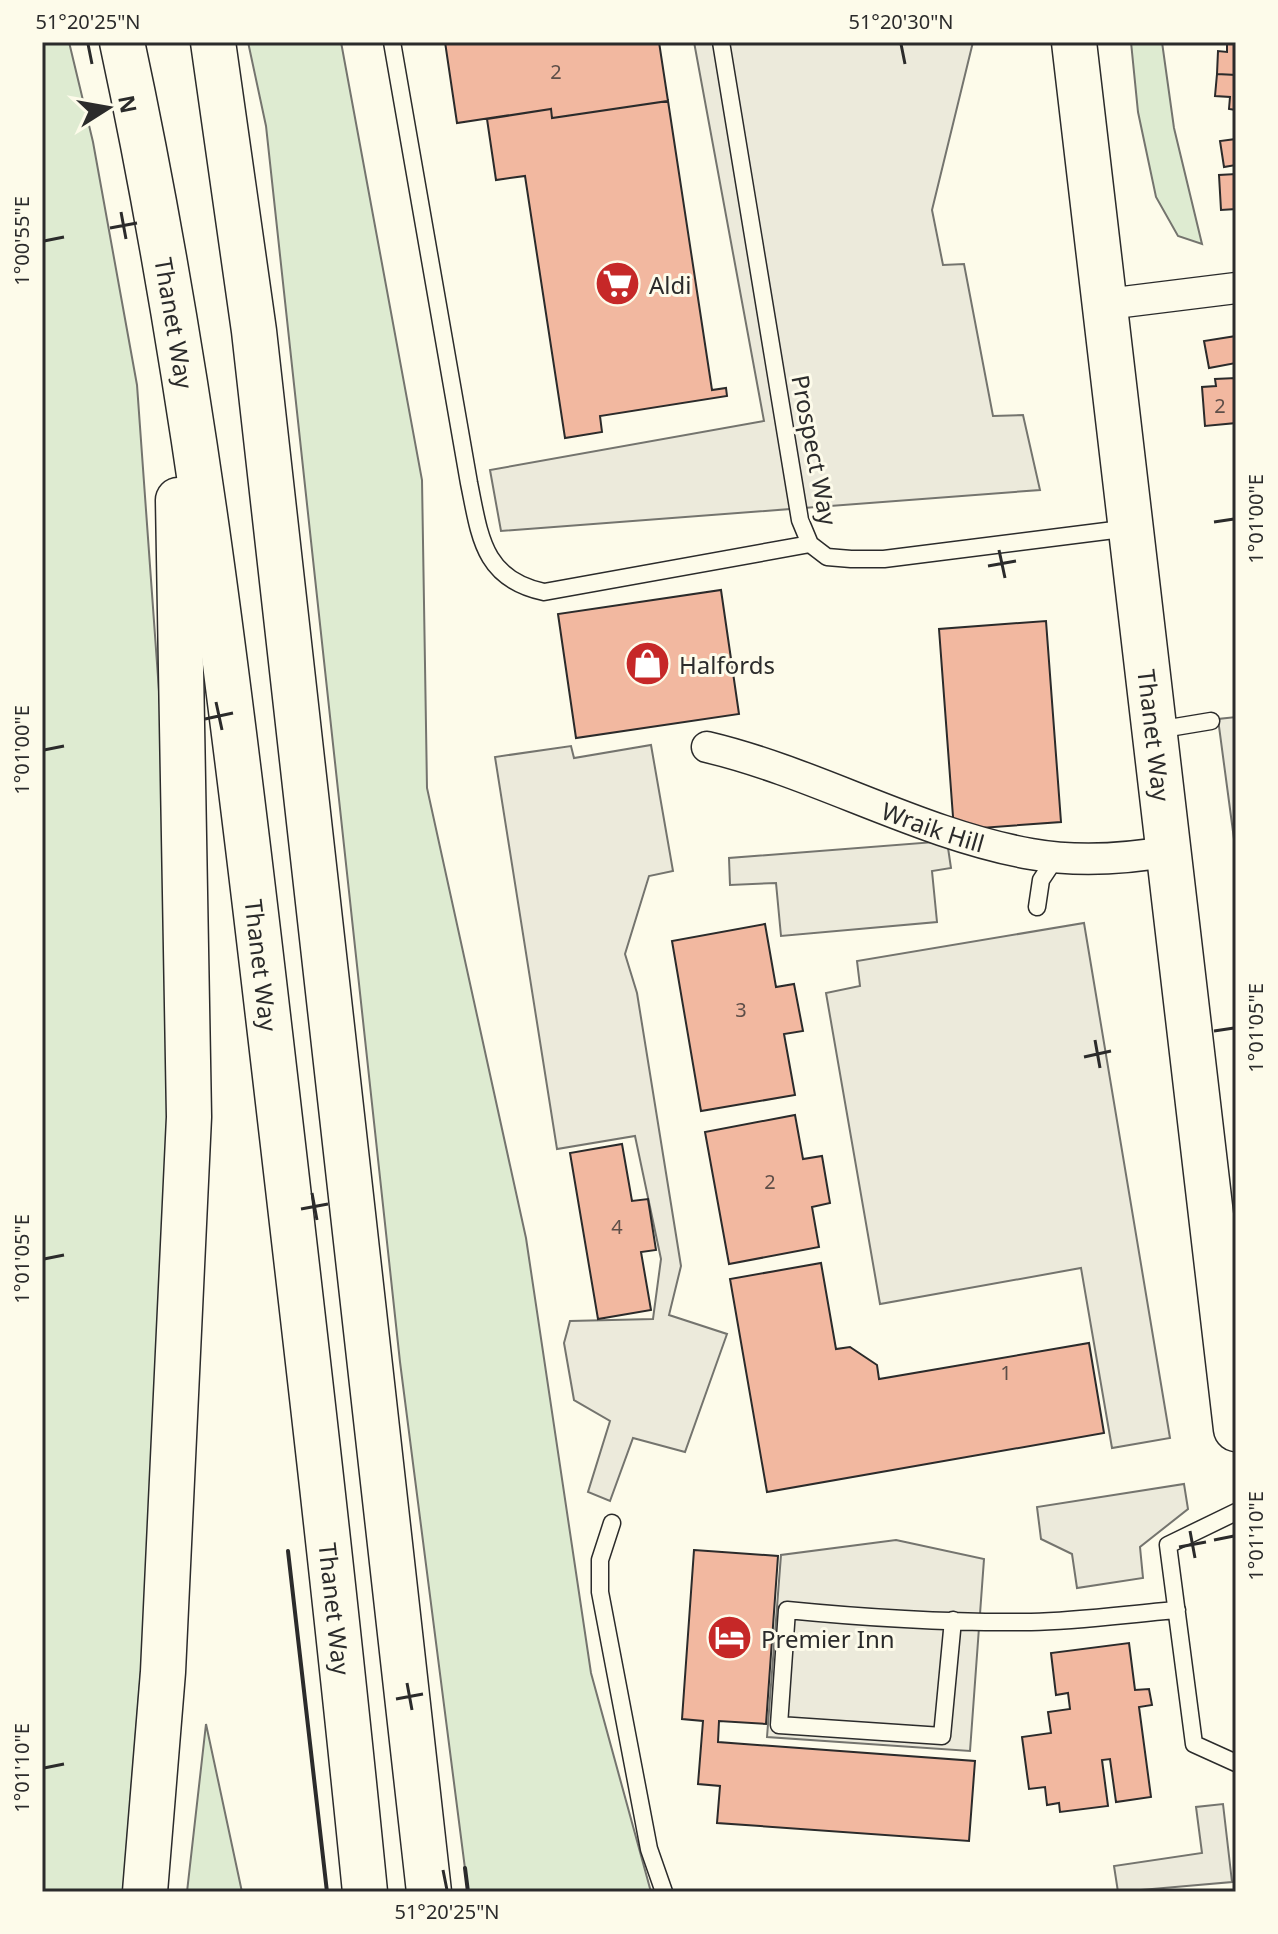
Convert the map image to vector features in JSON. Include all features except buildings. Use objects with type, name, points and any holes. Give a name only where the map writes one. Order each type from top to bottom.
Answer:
[{"type":"main road","name":"Thanet Way","points":[[122,42],[175,326],[231,700],[335,1589],[365,1892]]},
{"type":"main road","points":[[213,42],[254,331],[429,1892]]},
{"type":"main road","name":"Thanet Way","points":[[1074,42],[1236,1429]]},
{"type":"main road","points":[[145,1892],[163,1672],[189,1117],[175,326]]},
{"type":"street","points":[[1107,304],[1236,288]]},
{"type":"street","name":"Wraik Hill","points":[[707,747],[754,758],[943,829],[1031,854],[1131,858],[1170,851]]},
{"type":"lane","points":[[392,42],[469,483],[478,526],[497,568],[519,587],[544,592],[810,544]]},
{"type":"lane","name":"Prospect Way","points":[[721,42],[800,520],[810,544],[827,557],[884,559],[1132,528]]},
{"type":"lane","points":[[1155,731],[1211,721]]},
{"type":"lane","points":[[1037,907],[1041,880],[1057,856]]},
{"type":"lane","points":[[1236,1512],[1168,1545],[1194,1744],[1236,1763]]},
{"type":"lane","points":[[612,1523],[600,1560],[600,1592],[649,1849],[664,1892]]},
{"type":"lane","points":[[953,1620],[942,1736],[779,1725],[787,1610],[892,1620],[953,1620],[1031,1622],[1177,1610]]},
{"type":"green space","points":[[42,42],[69,42],[93,142],[137,385],[169,830],[177,1068],[144,1634],[123,1892],[42,1892]]},
{"type":"green space","points":[[248,42],[341,42],[422,480],[427,788],[526,1238],[591,1673],[651,1892],[468,1892],[400,1362],[266,126]]},
{"type":"green space","points":[[1131,42],[1162,42],[1174,128],[1202,244],[1178,236],[1156,197],[1138,112]]},
{"type":"green space","points":[[206,1724],[242,1892],[187,1892]]},
{"type":"shaded area","points":[[694,42],[973,42],[932,210],[943,265],[964,264],[993,416],[1023,415],[1040,490],[501,531],[490,470],[764,421]]},
{"type":"shaded area","points":[[1236,717],[1236,854],[1218,719]]},
{"type":"shaded area","points":[[651,745],[673,871],[649,876],[625,954],[637,993],[681,1266],[669,1315],[727,1334],[685,1452],[633,1438],[610,1501],[588,1492],[610,1421],[574,1400],[564,1343],[570,1321],[653,1319],[661,1259],[635,1136],[557,1149],[495,757],[571,746],[574,758]]},
{"type":"shaded area","points":[[947,841],[951,868],[932,871],[937,922],[781,936],[776,883],[730,885],[729,858]]},
{"type":"shaded area","points":[[1084,923],[1170,1438],[1112,1448],[1081,1268],[880,1304],[826,993],[860,986],[857,961]]},
{"type":"shaded area","points":[[1184,1484],[1188,1509],[1140,1547],[1143,1578],[1077,1588],[1072,1554],[1041,1539],[1037,1507]]},
{"type":"shaded area","points":[[896,1540],[984,1559],[970,1751],[767,1737],[781,1555]]},
{"type":"shaded area","points":[[1223,1804],[1232,1882],[1118,1892],[1114,1866],[1202,1853],[1196,1807]]},
{"type":"wall","points":[[288,1551],[327,1892]]},
{"type":"wall","points":[[465,1868],[468,1892]]},
{"type":"place","name":"Aldi","points":[[618,284]]},
{"type":"place","name":"Halfords","points":[[648,664]]},
{"type":"place","name":"Premier Inn","points":[[730,1638]]}]
